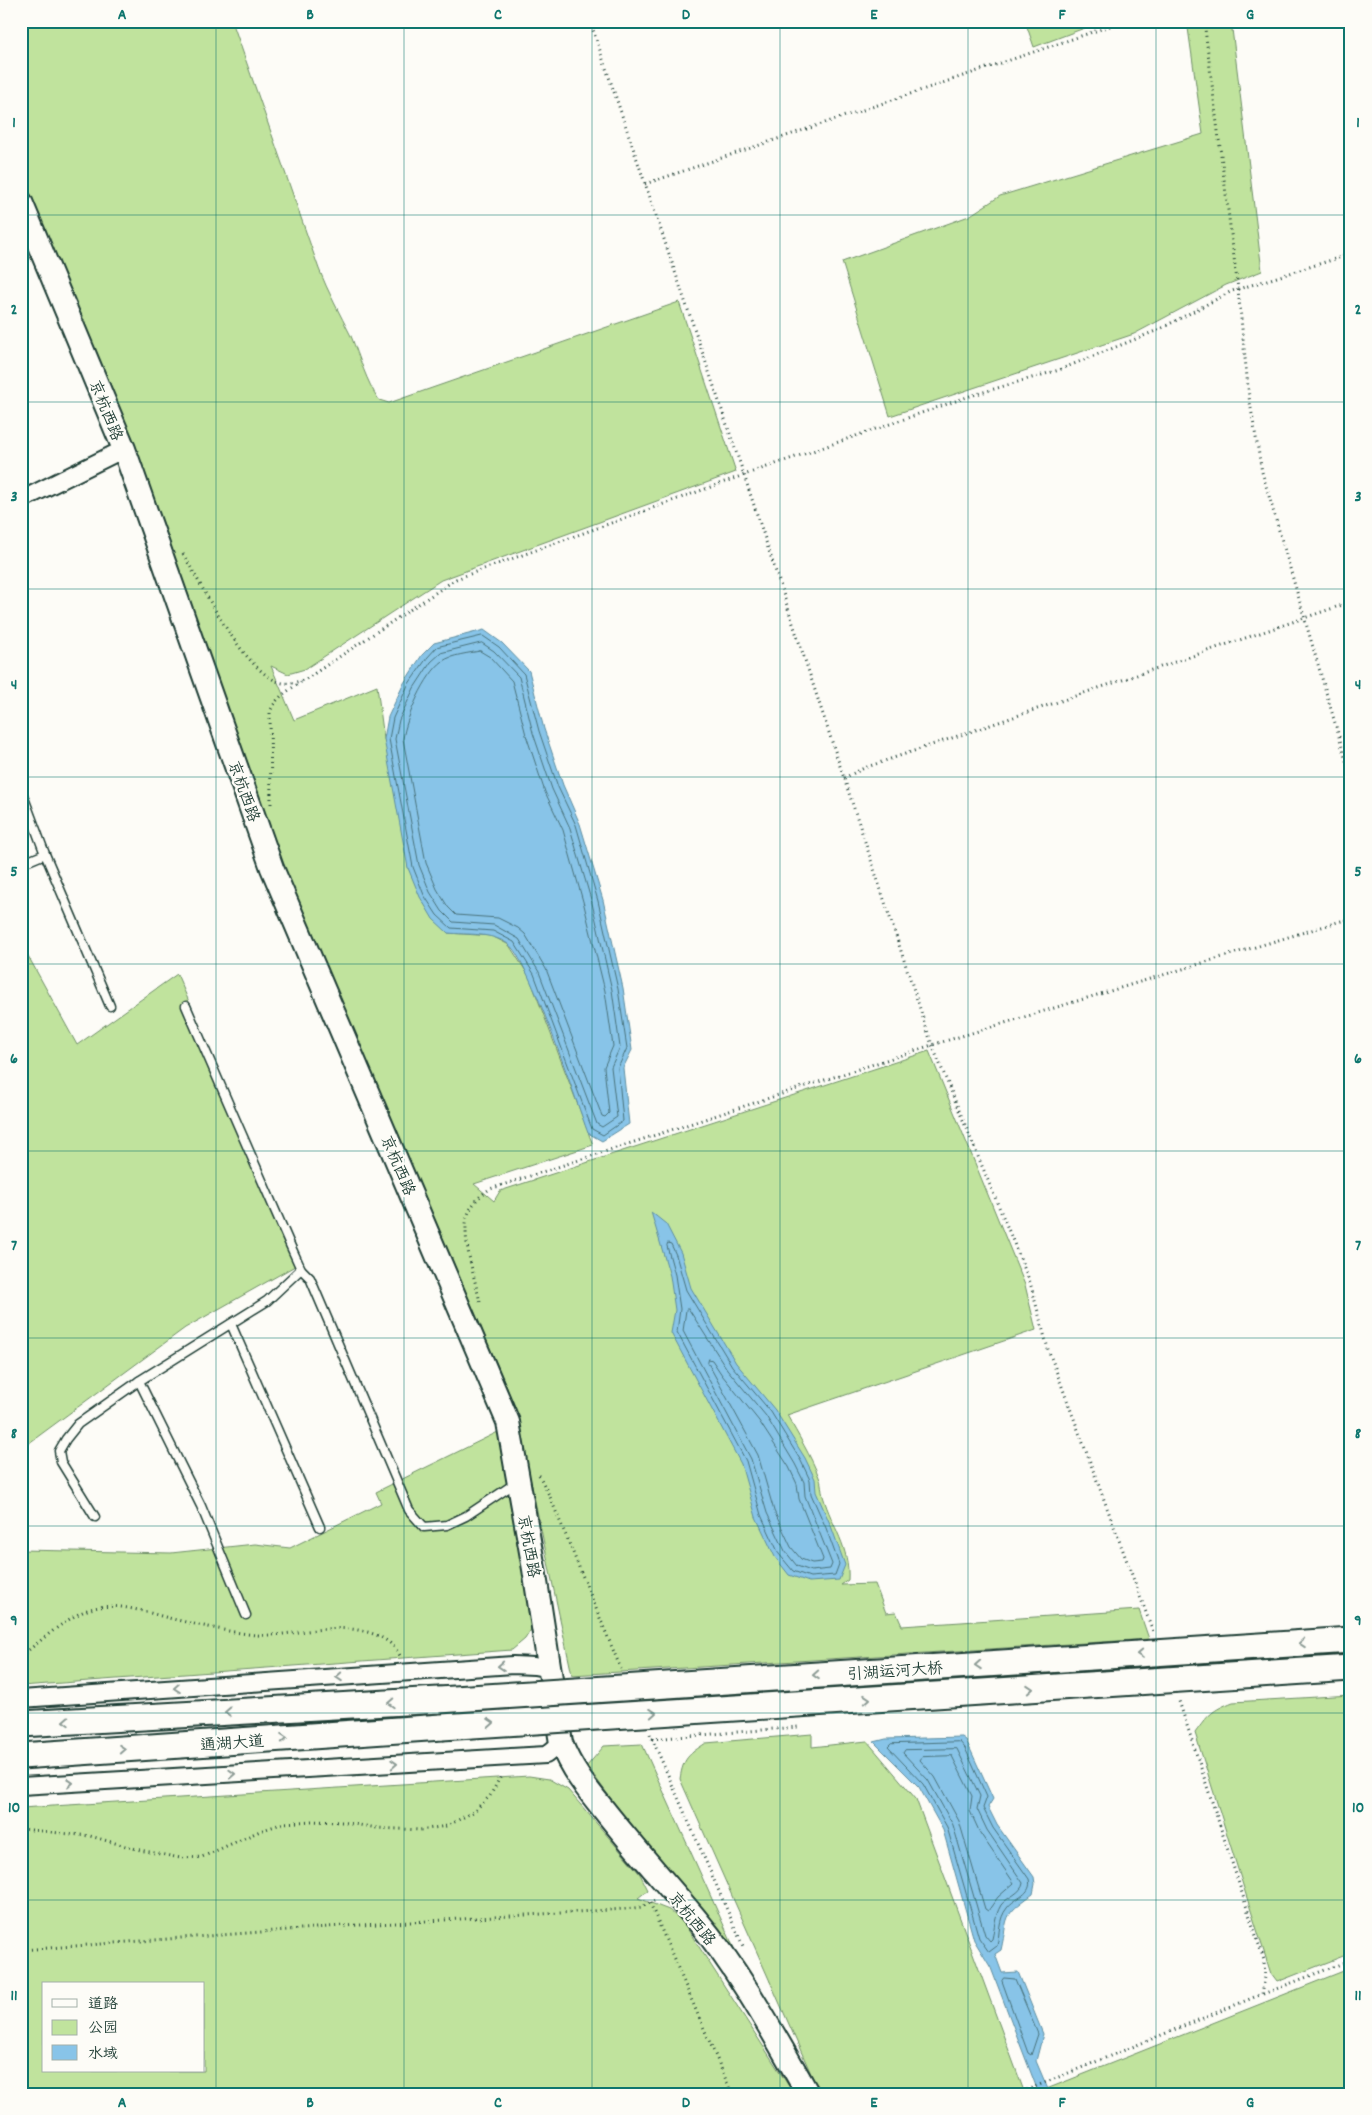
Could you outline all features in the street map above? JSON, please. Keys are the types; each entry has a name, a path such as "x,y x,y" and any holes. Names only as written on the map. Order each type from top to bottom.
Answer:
{"main road":[{"name":"京杭西路","path":"21,202 124,449 272,868 508,1422 528,1477 560,1743 566,1758 580,1779 643,1858 698,1922 728,1962 775,2036 808,2094"},
{"name":"引湖运河大桥","path":"439,1700 1351,1640"},
{"name":"引湖运河大桥","path":"442,1727 1351,1668"},
{"name":"通湖大道","path":"21,1724 439,1700"},
{"name":"通湖大道","path":"21,1756 442,1727"}],"street":[{"path":"21,500 124,449"},
{"path":"21,1699 513,1665 550,1669"},
{"path":"21,1786 546,1755 560,1743"}],"lane":[{"path":"21,790 45,854 110,1006"},
{"path":"21,864 45,854"},
{"path":"186,1006 301,1269 310,1278 409,1510 416,1521 424,1527 448,1525 466,1516 528,1477"},
{"path":"95,1517 61,1462 59,1451 78,1424 139,1381 267,1302 301,1269"},
{"path":"231,1324 320,1527"},
{"path":"139,1381 202,1506 246,1615"}],"path":[{"path":"590,21 744,475 932,1045 1030,1282 1048,1349 1155,1635"},
{"path":"645,184 1125,21"},
{"path":"1204,21 1238,288 1249,397 1262,472 1351,778"},
{"path":"271,810 270,712 274,703 280,696 456,579 970,396 1059,370 1158,330 1238,288 1351,254"},
{"path":"179,547 239,647 262,671 279,682 294,683 306,679"},
{"path":"844,778 874,764 1351,602"},
{"path":"480,1303 471,1266 465,1225 478,1196 509,1183 932,1045 1351,918"},
{"path":"528,1477 550,1497 621,1670"},
{"path":"21,1656 81,1613 105,1607 134,1609 212,1628 258,1635 317,1630 358,1630 390,1642 398,1650 404,1663"},
{"path":"1176,1691 1264,1960 1265,1977 1262,1994"},
{"path":"648,1730 744,1948"},
{"path":"21,1829 90,1836 140,1850 180,1858 202,1857 260,1831 284,1823 312,1821 342,1822 377,1828 420,1830 447,1826 473,1812 490,1796 503,1772"},
{"path":"21,1950 328,1927 625,1909 642,1907 672,1892"},
{"path":"650,1903 732,2094"},
{"path":"1017,2094 1262,1994 1351,1960"}],"green space":[{"path":"21,21 232,21 319,269 351,336 370,385 379,400 389,403 679,302 736,472 441,580 305,669 288,674 271,666 294,720 377,686 384,739 448,933 492,936 509,945 529,976 593,1145 474,1184 494,1201 500,1191 929,1051 1025,1285 1036,1330 787,1415 816,1469 820,1479 822,1494 843,1547 848,1568 848,1580 841,1585 875,1584 886,1613 896,1612 902,1626 1139,1610 1149,1639 572,1675 515,1407 285,869 56,261 21,180"},
{"path":"1025,21 1103,21 1034,47"},
{"path":"1187,21 1231,21 1262,271 1226,285 1134,334 890,416 842,262 969,216 1000,196 1203,134"},
{"path":"21,943 77,1045 177,974 302,1262 185,1328 21,1449"},
{"path":"502,1430 535,1623 525,1639 512,1650 21,1686 21,1550 171,1553 255,1544 290,1548 381,1503 376,1492"},
{"path":"1351,1695 1351,1953 1277,1982 1271,1974 1195,1733 1211,1714 1233,1702"},
{"path":"812,1734 812,1747 867,1741 916,1799 1025,2094 820,2094 680,1779 685,1761 695,1750 706,1743"},
{"path":"642,1744 742,1968 636,1833 587,1766 604,1746"},
{"path":"529,1776 549,1779 568,1790 640,1874 648,1890 638,1898 669,1910 683,1922 794,2094 21,2094 21,1808"},
{"path":"1351,1968 1351,2094 1034,2094"}],"water":[{"path":"484,630 502,643 529,671 544,729 563,785 580,824 603,900 623,988 632,1050 623,1068 629,1124 602,1141 588,1133 539,1002 517,955 508,944 501,940 479,935 448,933 433,919 420,897 408,868 384,739 388,717 404,683 422,655 434,643"},
{"path":"651,1212 666,1224 681,1253 691,1288 736,1363 775,1410 805,1458 815,1479 816,1492 845,1565 839,1580 809,1582 789,1575 775,1557 756,1517 741,1464 671,1333 675,1310 670,1276"},
{"path":"962,1737 966,1740 993,1799 988,1807 997,1825 1034,1877 1033,1894 1011,1913 1006,1923 1001,1950 995,1954 1002,1973 1018,1972 1043,2034 1036,2061 1050,2094 1039,2094 991,1968 974,1940 943,1830 919,1787 874,1742 886,1739"}]}
